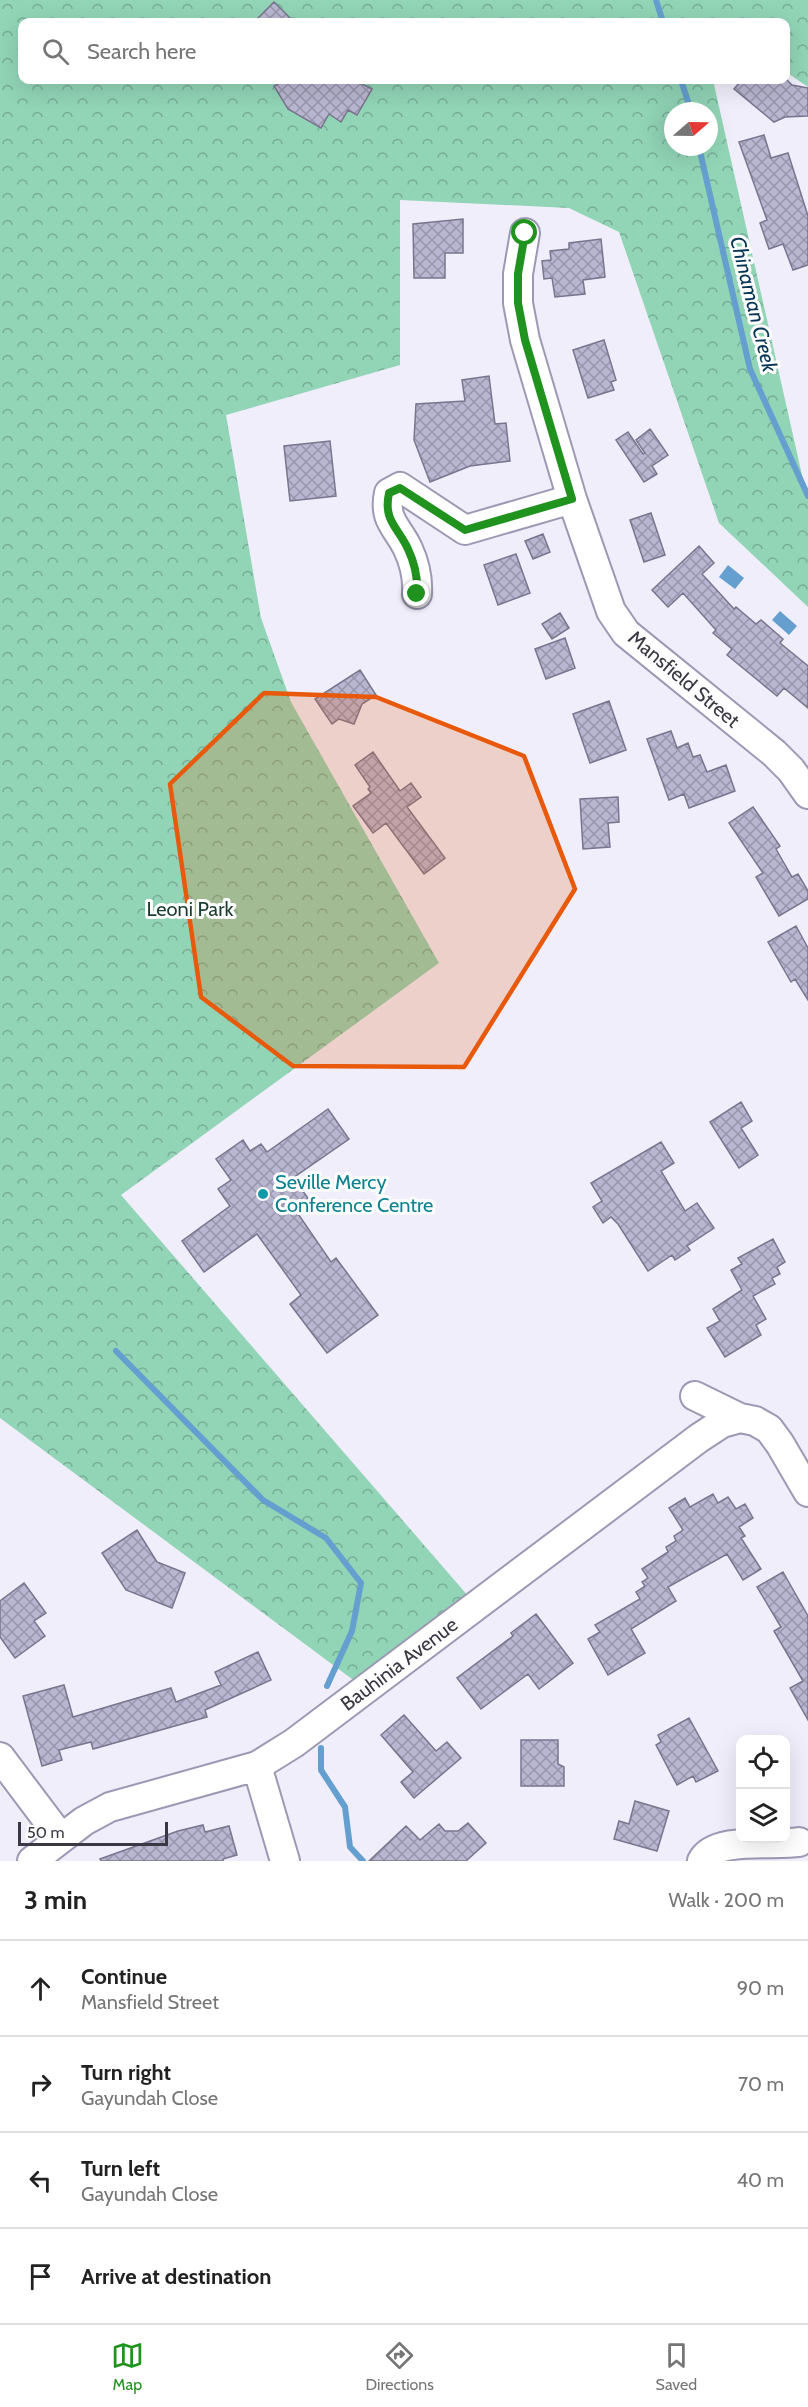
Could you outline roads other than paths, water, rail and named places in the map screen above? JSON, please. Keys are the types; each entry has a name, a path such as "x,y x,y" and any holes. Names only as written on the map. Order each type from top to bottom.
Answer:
{"street":[{"name":"Mansfield Street","path":"525,233 518,274 518,303 525,340 572,499 611,611 627,633 774,753 791,770 808,794"},
{"path":"417,594 418,577 408,547 392,526 387,504 389,493 400,488 465,530 572,499"},
{"path":"695,1396 740,1418 755,1421 769,1430 780,1444 808,1492"},
{"name":"Bauhinia Avenue","path":"32,1861 61,1838 110,1807 257,1766 294,1743 699,1438 722,1423 740,1418"},
{"path":"0,1757 61,1838"},
{"path":"257,1766 285,1861"},
{"path":"702,1861 712,1850 723,1845 779,1845 804,1839"},
{"path":"768,1861 804,1839"}],"water":[{"path":"728,565 744,578 735,589 719,577"},
{"path":"780,611 797,626 789,635 772,620"}],"waterway":[{"name":"Chinaman Creek","path":"656,0 662,18"},
{"name":"Chinaman Creek","path":"682,84 688,102"},
{"name":"Chinaman Creek","path":"701,156 750,369 808,496"},
{"path":"116,1351 263,1500 326,1538 361,1583 352,1631 327,1686"},
{"path":"321,1748 321,1770 345,1807 350,1847 363,1861"}],"place":[{"name":"Seville Mercy Conference Centre","path":"263,1194"}],"park label":[{"name":"Leoni Park","path":"190,909"}]}
